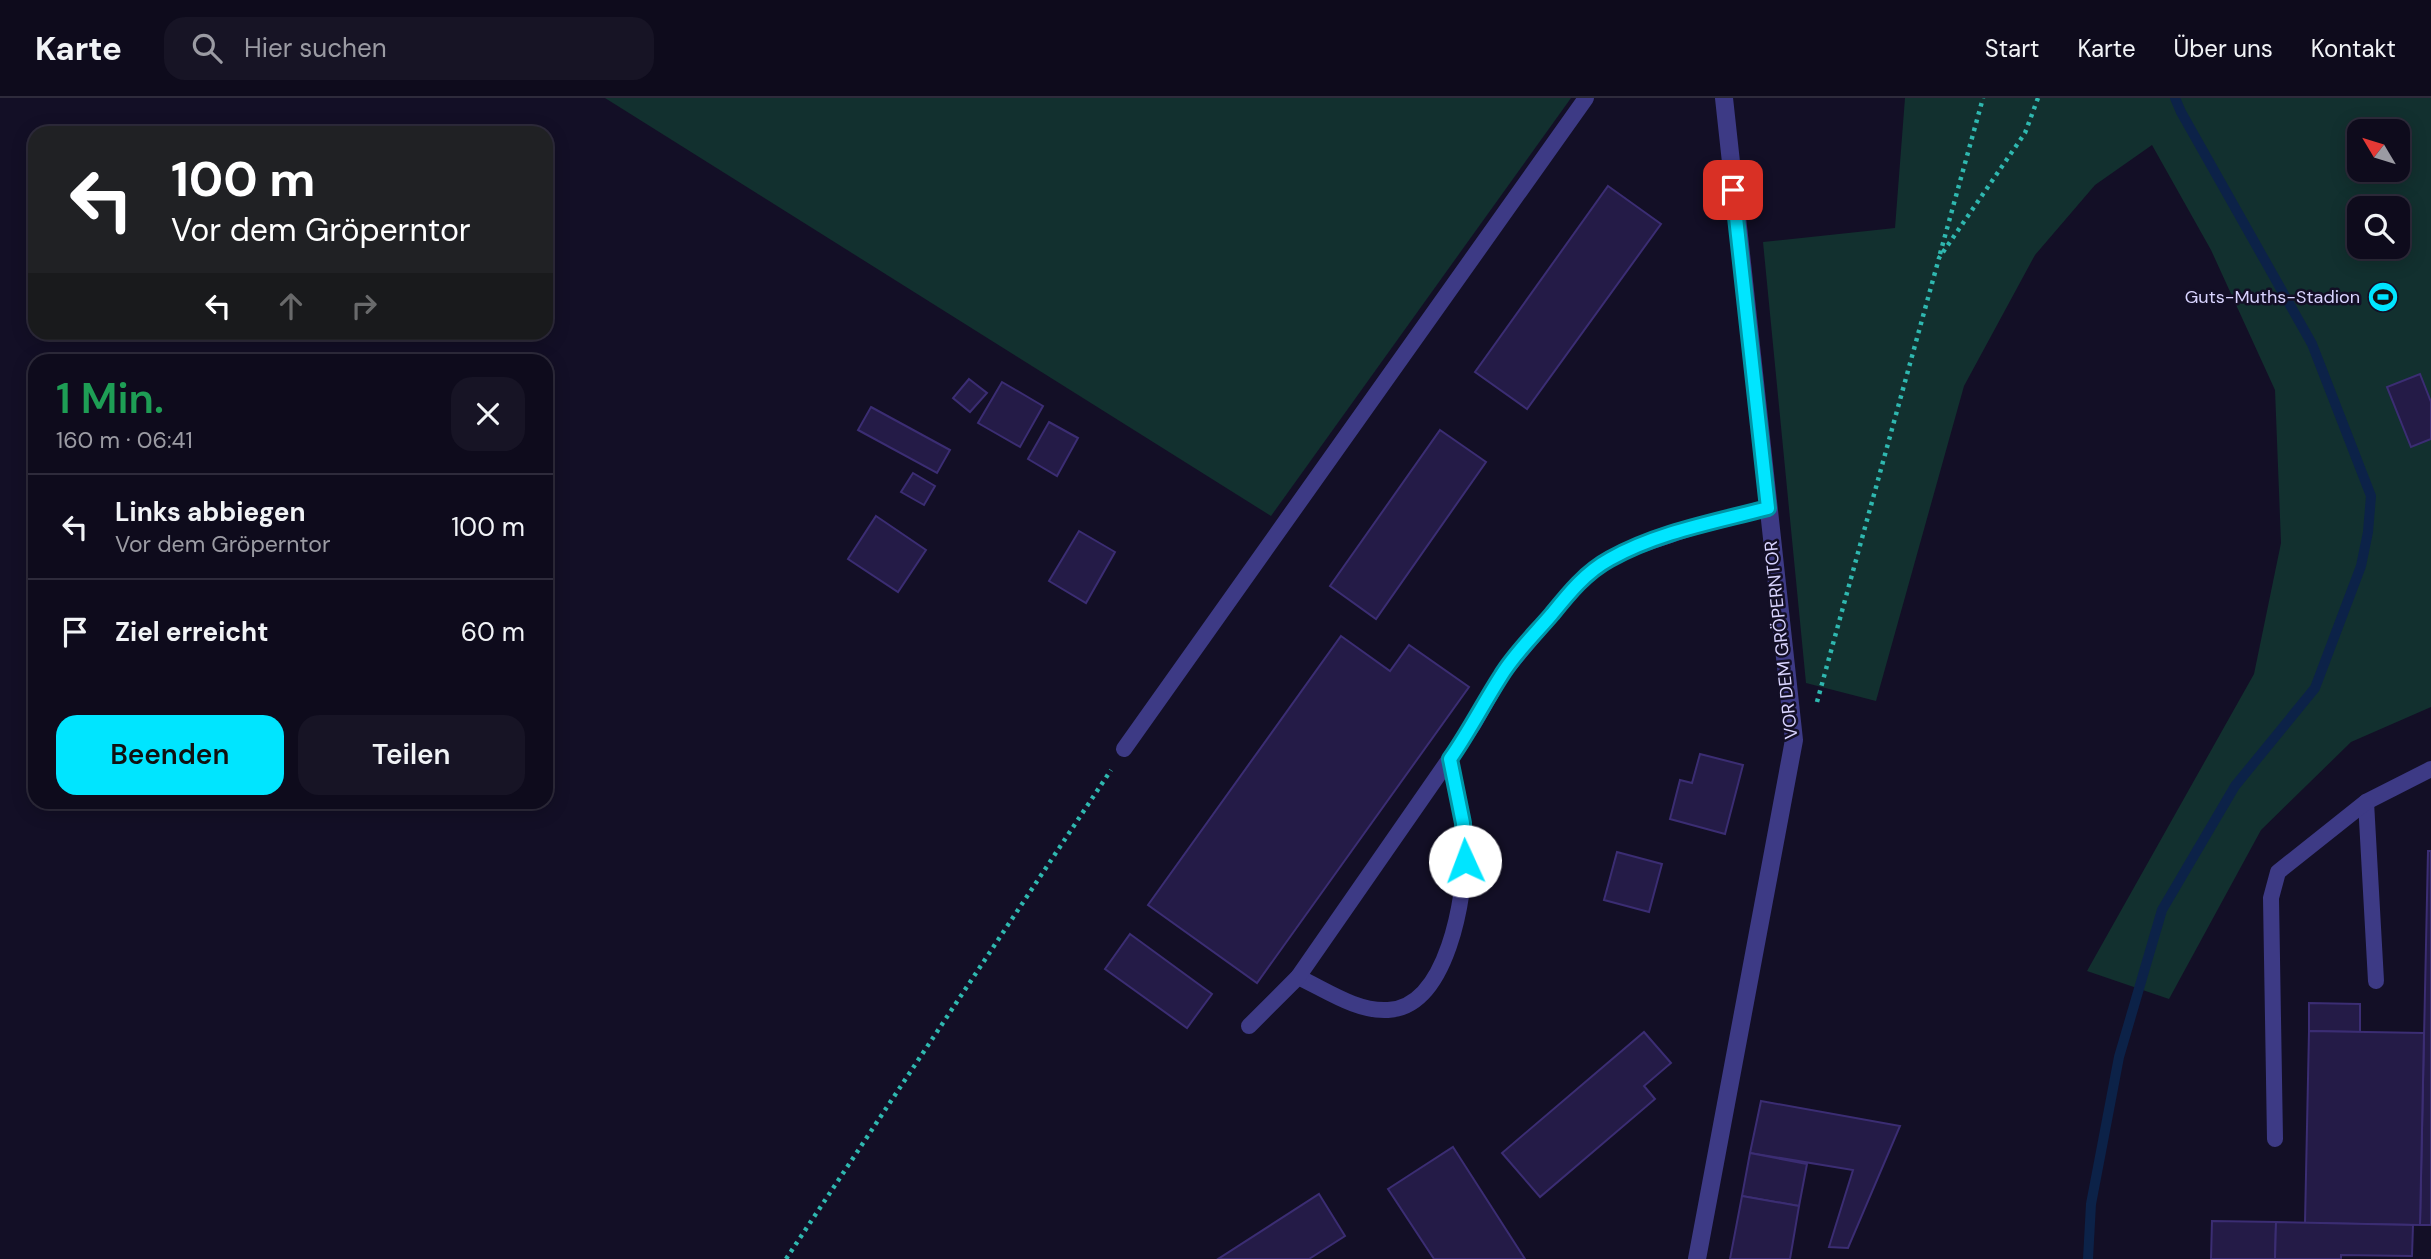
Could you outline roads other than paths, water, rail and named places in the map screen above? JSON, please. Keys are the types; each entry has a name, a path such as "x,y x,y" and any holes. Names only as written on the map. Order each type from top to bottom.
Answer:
{"street":[{"name":"VOR DEM GRÖPERNTOR","path":"1698,1259 1794,740 1724,98"}],"lane":[{"path":"1124,750 1586,98"},
{"path":"1250,1026 1298,977 1473,725 1502,674 1588,574 1608,560 1660,537 1768,508"},
{"path":"1298,977 1369,1010 1400,1009 1419,999 1429,987 1440,969 1450,942 1464,874 1463,823 1450,759"},
{"path":"2275,1139 2271,898 2278,872 2366,802 2431,769"},
{"path":"2366,802 2376,981"}],"waterway":[{"path":"2088,1259 2091,1204 2119,1057 2162,910 2235,786 2315,688 2361,566 2368,532 2371,496 2312,344 2175,98"}],"place":[{"name":"Guts-Muths-Stadion","path":"2383,297"}]}
